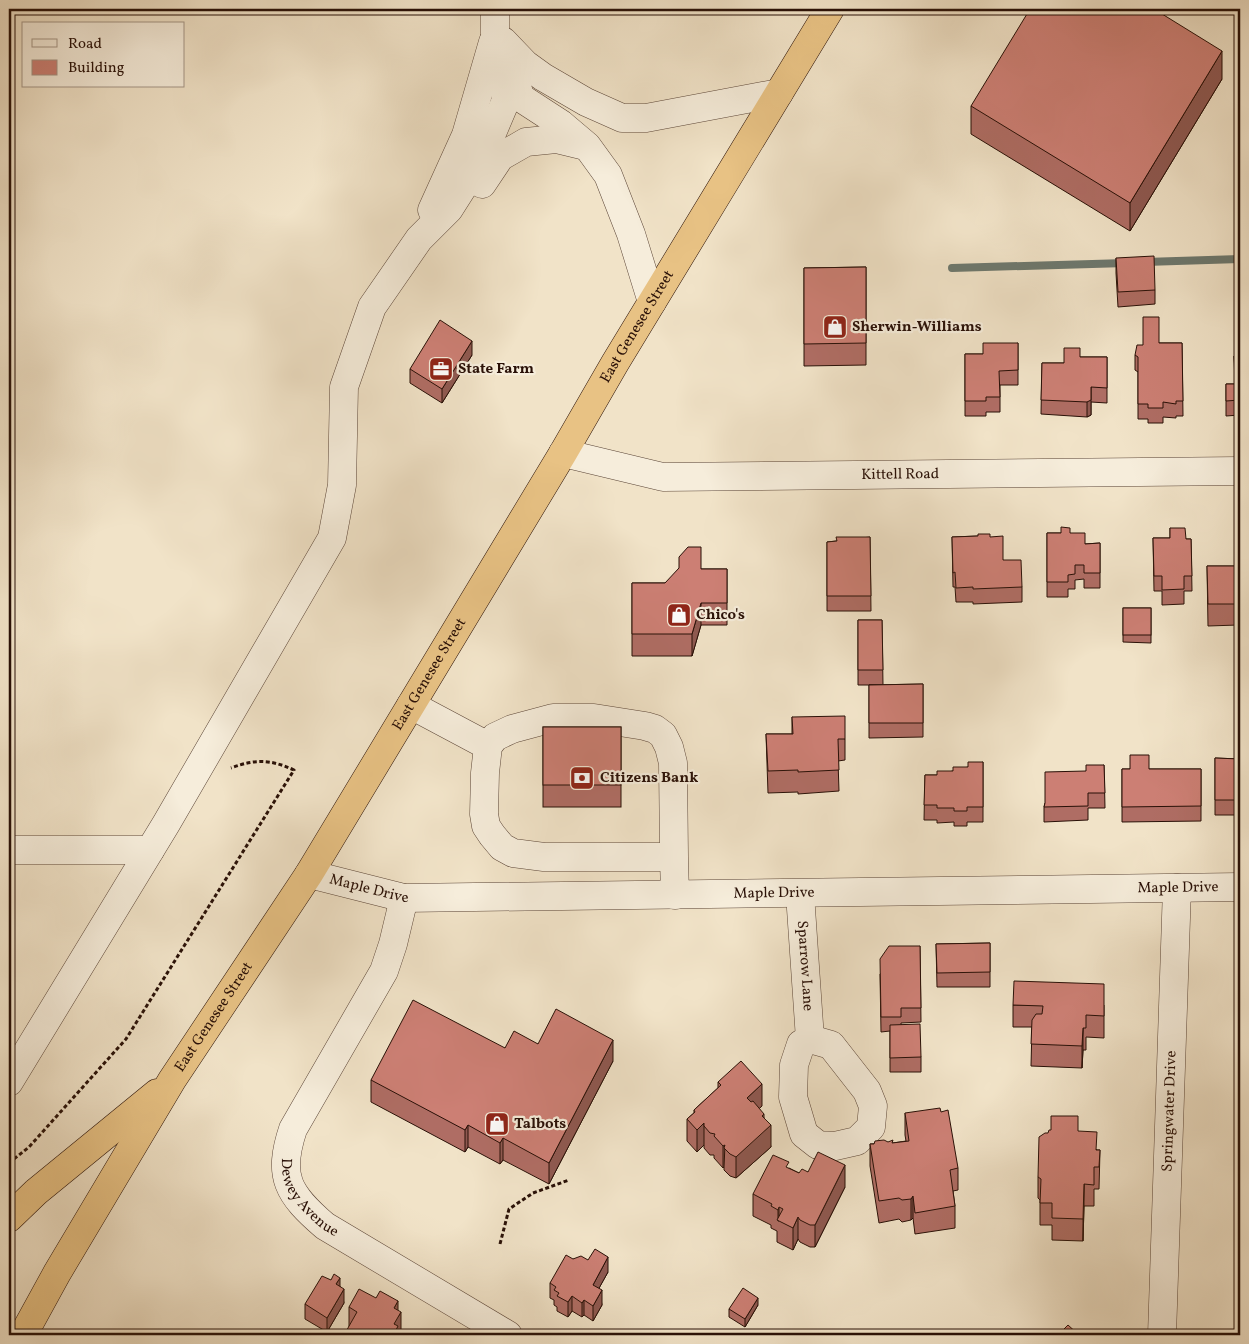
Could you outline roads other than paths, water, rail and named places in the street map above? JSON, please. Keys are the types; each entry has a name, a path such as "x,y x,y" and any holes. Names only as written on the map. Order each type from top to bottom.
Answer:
{"highway":[{"name":"East Genesee Street","path":"23,1335 57,1273 172,1080 309,874 830,9"},
{"path":"9,1218 36,1192 172,1080"}],"street":[{"path":"495,21 525,64 543,77 586,102 622,118 646,118 779,93"},
{"path":"495,21 521,98 561,124 587,146 608,175 631,234 652,302"},
{"path":"9,1082 150,850 332,538 342,485 344,387 372,307 419,239 449,209 482,157 506,100 495,21"},
{"path":"419,239 447,232 500,157 526,142 556,139 587,146"},
{"name":"Kittell Road","path":"563,454 663,476 1240,471"},
{"path":"411,705 488,746"},
{"path":"674,857 544,857 513,853 502,847 486,826 484,814 488,746 495,737 512,729 553,718 594,718 656,729 663,735 669,746 672,763 675,895"},
{"path":"9,850 150,850"},
{"name":"Maple Drive","path":"309,874 404,898 1240,887"},
{"name":"Springwater Drive","path":"1162,1335 1177,888"},
{"name":"Sparrow Lane","path":"800,894 810,1039"},
{"name":"Dewey Avenue","path":"404,898 393,944 384,971 293,1129 286,1149 286,1175 292,1191 302,1207 325,1226 508,1335"}],"waterway":[{"path":"1145,262 1240,259"},
{"path":"952,268 1126,263"}],"place":[{"name":"Sherwin-Williams","path":"835,327"},
{"name":"State Farm","path":"441,369"},
{"name":"Chico's","path":"679,615"},
{"name":"Citizens Bank","path":"582,778"},
{"name":"Talbots","path":"497,1124"}]}
